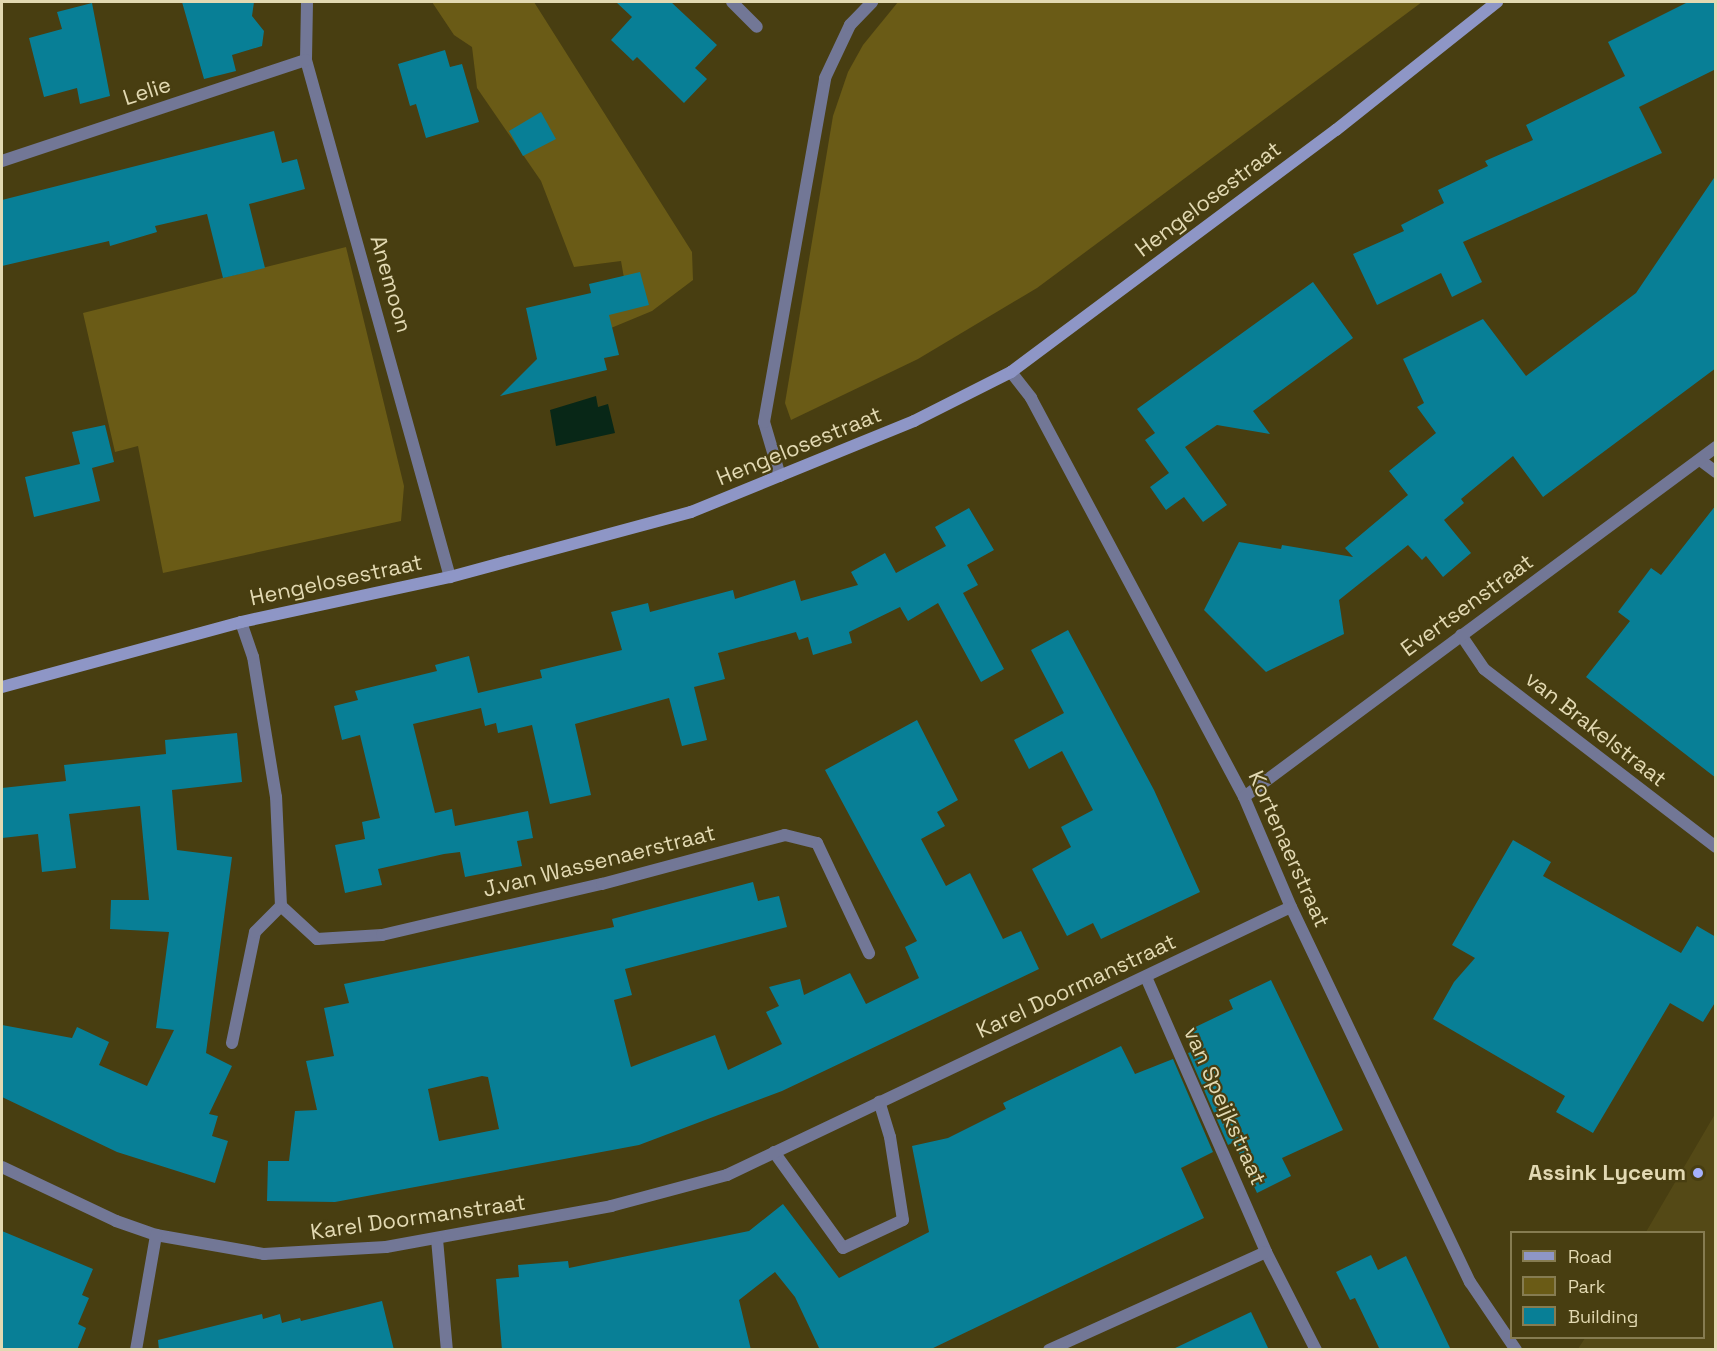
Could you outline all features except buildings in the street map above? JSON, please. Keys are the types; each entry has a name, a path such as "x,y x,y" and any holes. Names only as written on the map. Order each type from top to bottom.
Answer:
{"main road":[{"name":"Hengelosestraat","path":"2,687 241,622 450,577 691,512 914,421 1011,372 1336,130 1497,2"}],"street":[{"name":"Anemoon","path":"307,2 306,60 450,577"},
{"path":"732,2 757,27"},
{"path":"780,476 764,422 825,78 850,25 872,2"},
{"name":"Lelie","path":"2,161 306,60"},
{"name":"Kortenaerstraat","path":"1011,372 1031,398 1244,797 1291,907 1470,1282 1516,1350"},
{"name":"Evertsenstraat","path":"1244,797 1716,447"},
{"path":"1700,460 1716,472"},
{"path":"232,1043 255,932 281,906 276,798 253,657 241,622"},
{"name":"van Brakelstraat","path":"1461,635 1484,669 1716,847"},
{"name":"J.van Wassenaerstraat","path":"281,906 317,939 382,935 602,884 785,835 817,843 870,953"},
{"name":"Karel Doormanstraat","path":"2,1167 116,1221 156,1235 228,1250 305,1255 437,1239 680,1191 774,1152 1291,907"},
{"name":"van Speijkstraat","path":"1146,977 1266,1252 1316,1350"},
{"path":"774,1152 843,1248 903,1220 890,1137 879,1102"},
{"path":"136,1350 156,1235"},
{"path":"437,1239 447,1350"},
{"path":"1049,1350 1266,1252"}],"shaded area":[{"path":"596,396 598,407 608,404 615,433 556,446 550,410"},
{"name":"Assink Lyceum","path":"1715,1114 1715,1349 1578,1349 1584,1339 1705,1339 1705,1231 1647,1231"}],"green space":[{"path":"432,2 534,2 692,252 693,280 652,311 611,328 602,300 627,295 621,261 574,267 541,181 477,88 472,47 454,35"},
{"path":"898,2 1422,2 1037,288 918,359 791,420 785,403 833,116 848,72 863,45"},
{"path":"346,247 404,486 401,521 163,573 138,446 115,452 83,313"}],"place":[{"name":"Assink Lyceum","path":"1698,1173"}]}
